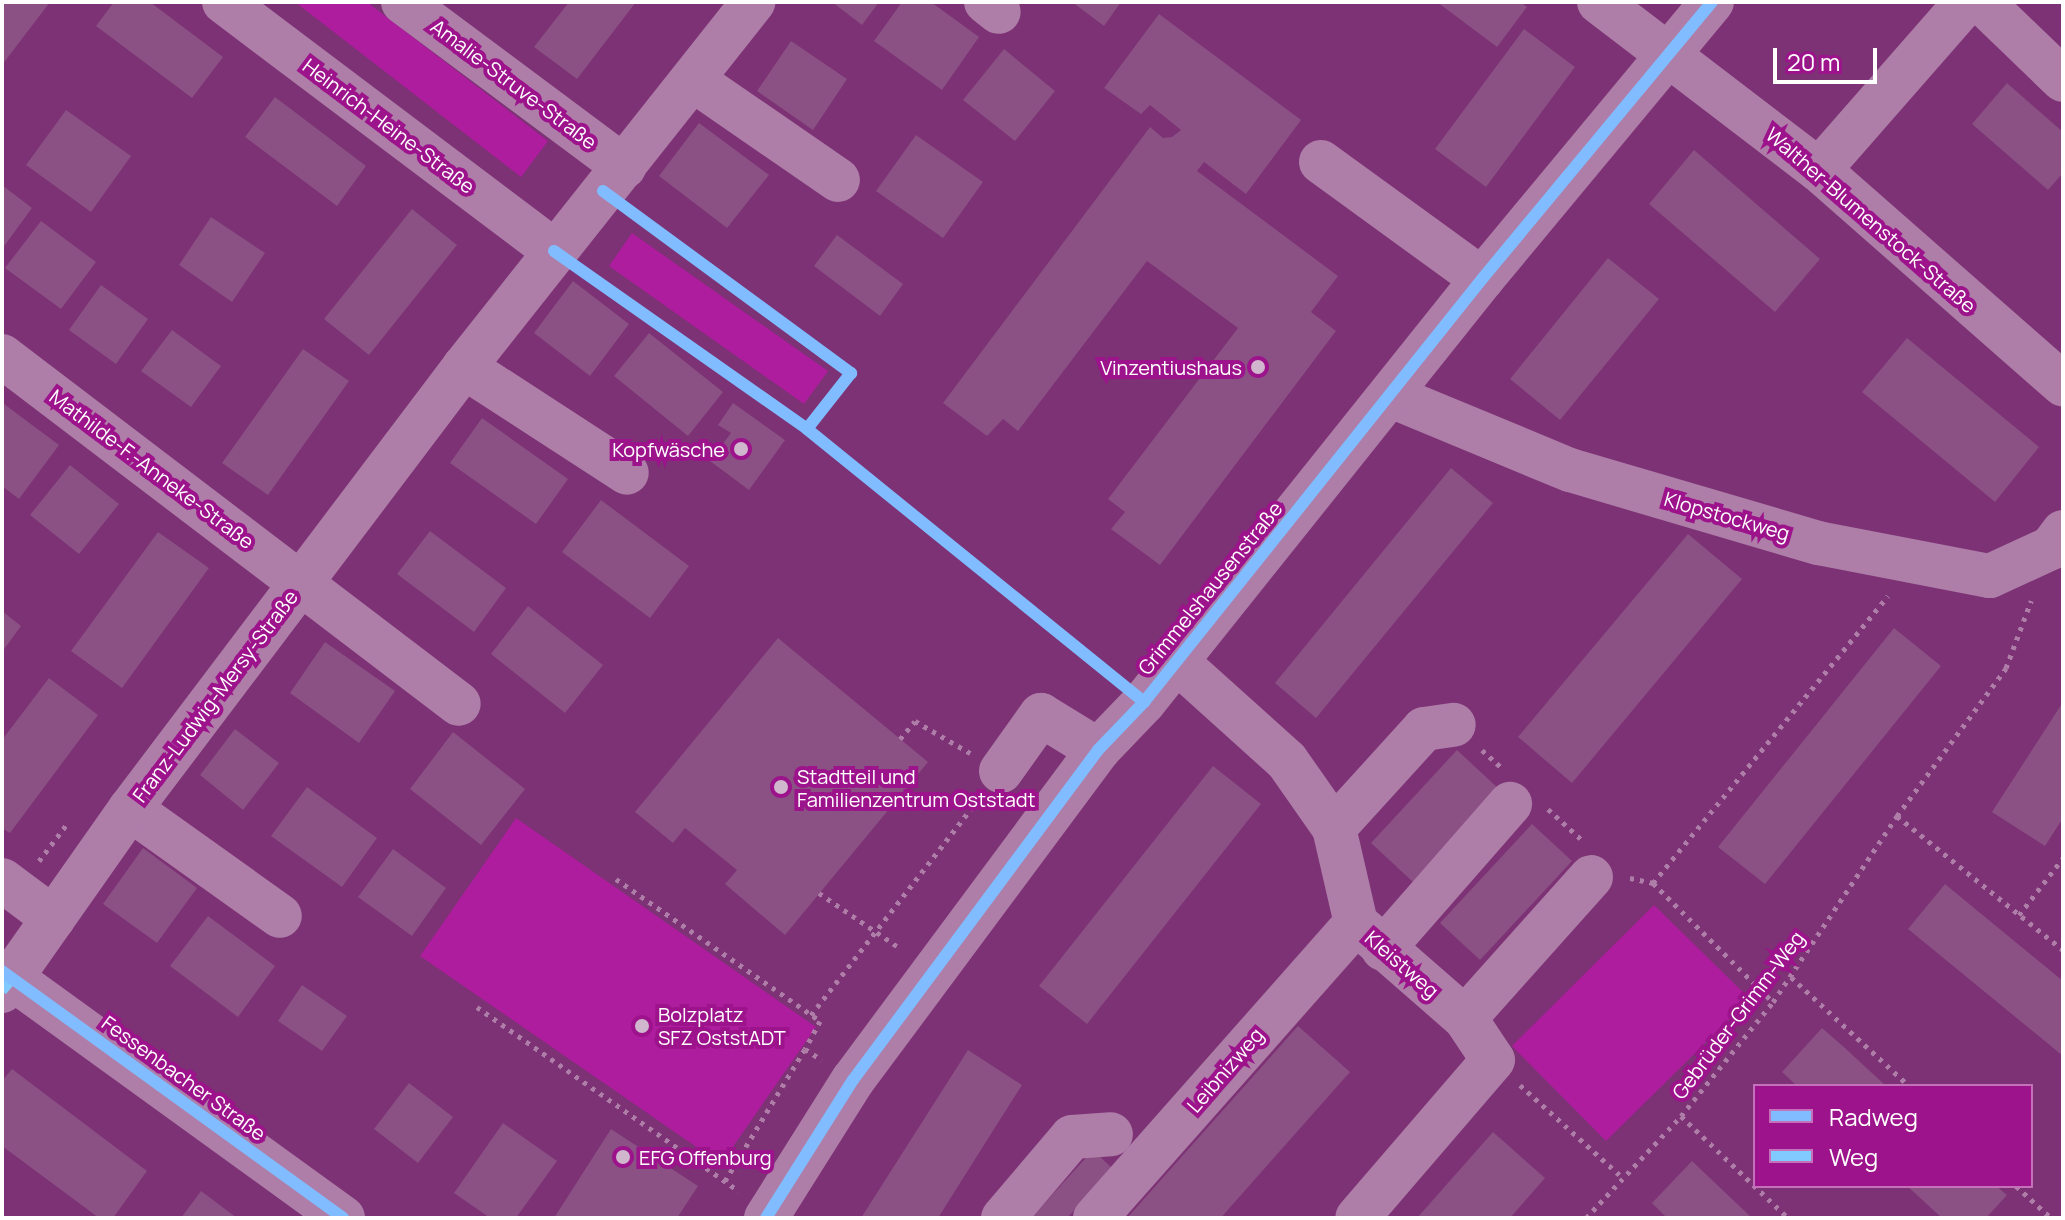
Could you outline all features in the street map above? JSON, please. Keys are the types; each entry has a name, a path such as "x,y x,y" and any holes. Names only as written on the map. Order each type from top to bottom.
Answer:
{"street":[{"name":"Heinrich-Heine-Straße","path":"224,2 554,251"},
{"name":"Amalie-Struve-Straße","path":"403,2 624,167"},
{"name":"Franz-Ludwig-Mersy-Straße","path":"5,980 130,809 464,367 753,2"},
{"name":"Walther-Blumenstock-Straße","path":"1599,2 1819,170 2063,384"},
{"name":"Grimmelshausenstraße","path":"768,1215 853,1080 1098,750 1144,702 1482,279 1712,2"},
{"path":"1819,170 1966,2"},
{"path":"1982,2 2063,80"},
{"path":"693,80 838,180"},
{"path":"1321,162 1482,279"},
{"name":"Mathilde-F.-Anneke-Straße","path":"2,356 301,583"},
{"path":"464,367 627,473"},
{"name":"Klopstockweg","path":"1391,396 1570,470 1818,543 1990,576 2057,540"},
{"name":"Franz-Ludwig-Mersy-Straße","path":"301,583 459,704"},
{"name":"Kleistweg","path":"1176,661 1287,761 1334,828 1370,936 1465,1018 1493,1060"},
{"path":"1001,771 1041,715 1098,750"},
{"path":"1334,828 1424,729 1454,725"},
{"name":"Leibnizweg","path":"1095,1218 1370,936 1510,804"},
{"name":"Franz-Ludwig-Mersy-Straße","path":"130,809 280,916"},
{"path":"1465,1018 1591,877"},
{"path":"2,880 53,918"},
{"name":"Fessenbacher Straße","path":"5,980 333,1215"},
{"path":"1357,1218 1493,1060"},
{"path":"1003,1218 1072,1137 1111,1134"}],"path":[{"path":"1773,1002 1653,883 1916,562"},
{"path":"811,1015 1001,771 915,721 900,739"},
{"path":"1897,816 2063,950"},
{"path":"2019,915 2063,858"},
{"path":"616,879 820,1021 725,1181"},
{"path":"819,893 934,972"},
{"path":"1791,977 1907,1084"},
{"path":"477,1007 725,1181 768,1215"},
{"path":"805,1049 853,1080"},
{"path":"1493,1060 1623,1178"},
{"path":"1681,1116 1753,1185"},
{"path":"1757,1188 1788,1218"},
{"path":"2018,1188 2051,1218"}],"shaded area":[{"path":"295,2 367,2 548,141 521,177"},
{"path":"632,233 828,371 804,404 609,266"},
{"path":"516,818 816,1027 721,1164 420,956"},
{"path":"1654,905 1750,999 1606,1141 1512,1046"}],"building":[{"path":"2,2 50,2 2,65"},
{"path":"114,2 150,2 223,57 192,98 96,26"},
{"path":"569,2 636,2 577,79 534,47"},
{"path":"832,2 879,2 862,25"},
{"path":"902,2 931,2 979,37 942,90 874,41"},
{"path":"1072,2 1121,2 1104,26"},
{"path":"1437,2 1521,2 1527,7 1497,47"},
{"name":"Vinzentiushaus","path":"1159,14 1301,120 1246,194 1204,162 1197,171 1338,276 1311,312 1336,331 1160,565 1111,529 1125,512 1108,499 1238,328 1147,261 1018,431 1003,419 987,436 943,403 1150,127 1163,138 1172,137 1181,130 1150,105 1141,114 1104,88"},
{"path":"1524,29 1575,67 1486,187 1435,149"},
{"path":"791,41 847,79 813,130 757,91"},
{"path":"1004,49 1055,91 1015,141 963,100"},
{"path":"2007,83 2063,132 2063,173 2048,190 1972,124"},
{"path":"275,97 366,166 337,206 245,137"},
{"path":"66,110 131,156 91,212 26,165"},
{"path":"699,123 769,175 727,228 659,176"},
{"path":"916,135 983,182 943,238 876,191"},
{"path":"1694,150 1820,259 1775,312 1649,204"},
{"path":"2,185 32,208 2,249"},
{"path":"412,209 457,245 369,355 324,319"},
{"path":"211,217 265,253 232,302 179,265"},
{"path":"41,221 96,262 61,309 5,268"},
{"path":"837,235 903,284 880,316 814,266"},
{"path":"1608,258 1659,299 1560,420 1510,379"},
{"path":"573,281 629,324 590,376 534,333"},
{"path":"101,285 148,319 116,364 69,330"},
{"path":"172,330 221,366 191,407 141,371"},
{"path":"649,333 723,392 688,436 614,376"},
{"path":"1907,338 2039,447 1995,502 1862,392"},
{"path":"303,349 349,381 268,495 222,463"},
{"path":"733,403 785,440 749,490 710,461 731,433 718,425"},
{"path":"4,404 59,445 19,499 2,486"},
{"path":"482,418 568,479 536,524 450,463"},
{"path":"70,465 119,504 79,554 30,515"},
{"path":"1451,468 1493,503 1316,718 1275,683"},
{"path":"601,500 689,566 650,618 562,552"},
{"path":"430,531 506,588 474,632 397,574"},
{"path":"158,532 209,568 122,688 71,651"},
{"path":"1688,534 1742,579 1572,783 1518,737"},
{"path":"528,606 603,665 565,713 491,654"},
{"path":"2,611 21,626 2,652"},
{"path":"1894,628 1941,666 1765,884 1718,847"},
{"name":"Stadtteil und Familienzentrum Oststadt","path":"778,638 928,762 785,935 725,884 737,870 685,828 673,843 635,812"},
{"path":"325,642 395,691 359,743 290,693"},
{"path":"49,678 98,715 10,833 2,828 2,740"},
{"path":"2063,702 2063,818 2045,846 1992,812"},
{"path":"235,729 279,763 243,810 200,775"},
{"path":"453,732 525,789 481,845 410,789"},
{"path":"1457,750 1500,790 1414,883 1371,843"},
{"path":"1213,766 1261,804 1087,1024 1039,986"},
{"path":"307,787 377,838 342,887 271,836"},
{"path":"1532,824 1572,861 1480,960 1440,923"},
{"path":"143,848 197,888 157,943 103,904"},
{"path":"393,849 446,888 412,936 358,897"},
{"path":"1945,884 2063,981 2063,1056 1908,929"},
{"path":"208,916 275,966 238,1017 170,966"},
{"path":"302,985 347,1016 322,1051 278,1021"},
{"path":"1298,1026 1350,1072 1221,1218 1127,1218"},
{"path":"1822,1028 1884,1084 1795,1084 1782,1072"},
{"path":"968,1050 1022,1085 938,1218 861,1218"},
{"path":"12,1069 147,1171 113,1218 99,1218 2,1146 2,1081"},
{"path":"409,1083 453,1117 418,1163 374,1129"},
{"path":"503,1123 557,1161 516,1218 490,1218 454,1193"},
{"name":"EFG Offenburg","path":"611,1129 698,1186 677,1218 554,1218"},
{"path":"1493,1132 1545,1178 1510,1218 1417,1218"},
{"path":"1093,1150 1113,1169 1067,1218 1031,1218"},
{"path":"1692,1161 1752,1218 1667,1218 1652,1203"},
{"path":"1909,1188 1998,1188 2007,1195 1986,1218 1942,1218"},
{"path":"201,1191 237,1218 181,1218"}],"marked path":[{"path":"2,991 12,979"}],"cycle path":[{"path":"766,1218 853,1080 1098,750 1144,702 1482,279 1712,2"},
{"path":"603,191 851,373 807,429 1144,702"},
{"path":"554,251 807,429"},
{"path":"2,971 343,1218"}],"place":[{"name":"Vinzentiushaus","path":"1258,367"},
{"name":"Kopfwäsche","path":"741,449"},
{"name":"Stadtteil und Familienzentrum Oststadt","path":"781,787"},
{"name":"Bolzplatz SFZ OststADT","path":"642,1026"},
{"name":"EFG Offenburg","path":"623,1157"}]}
